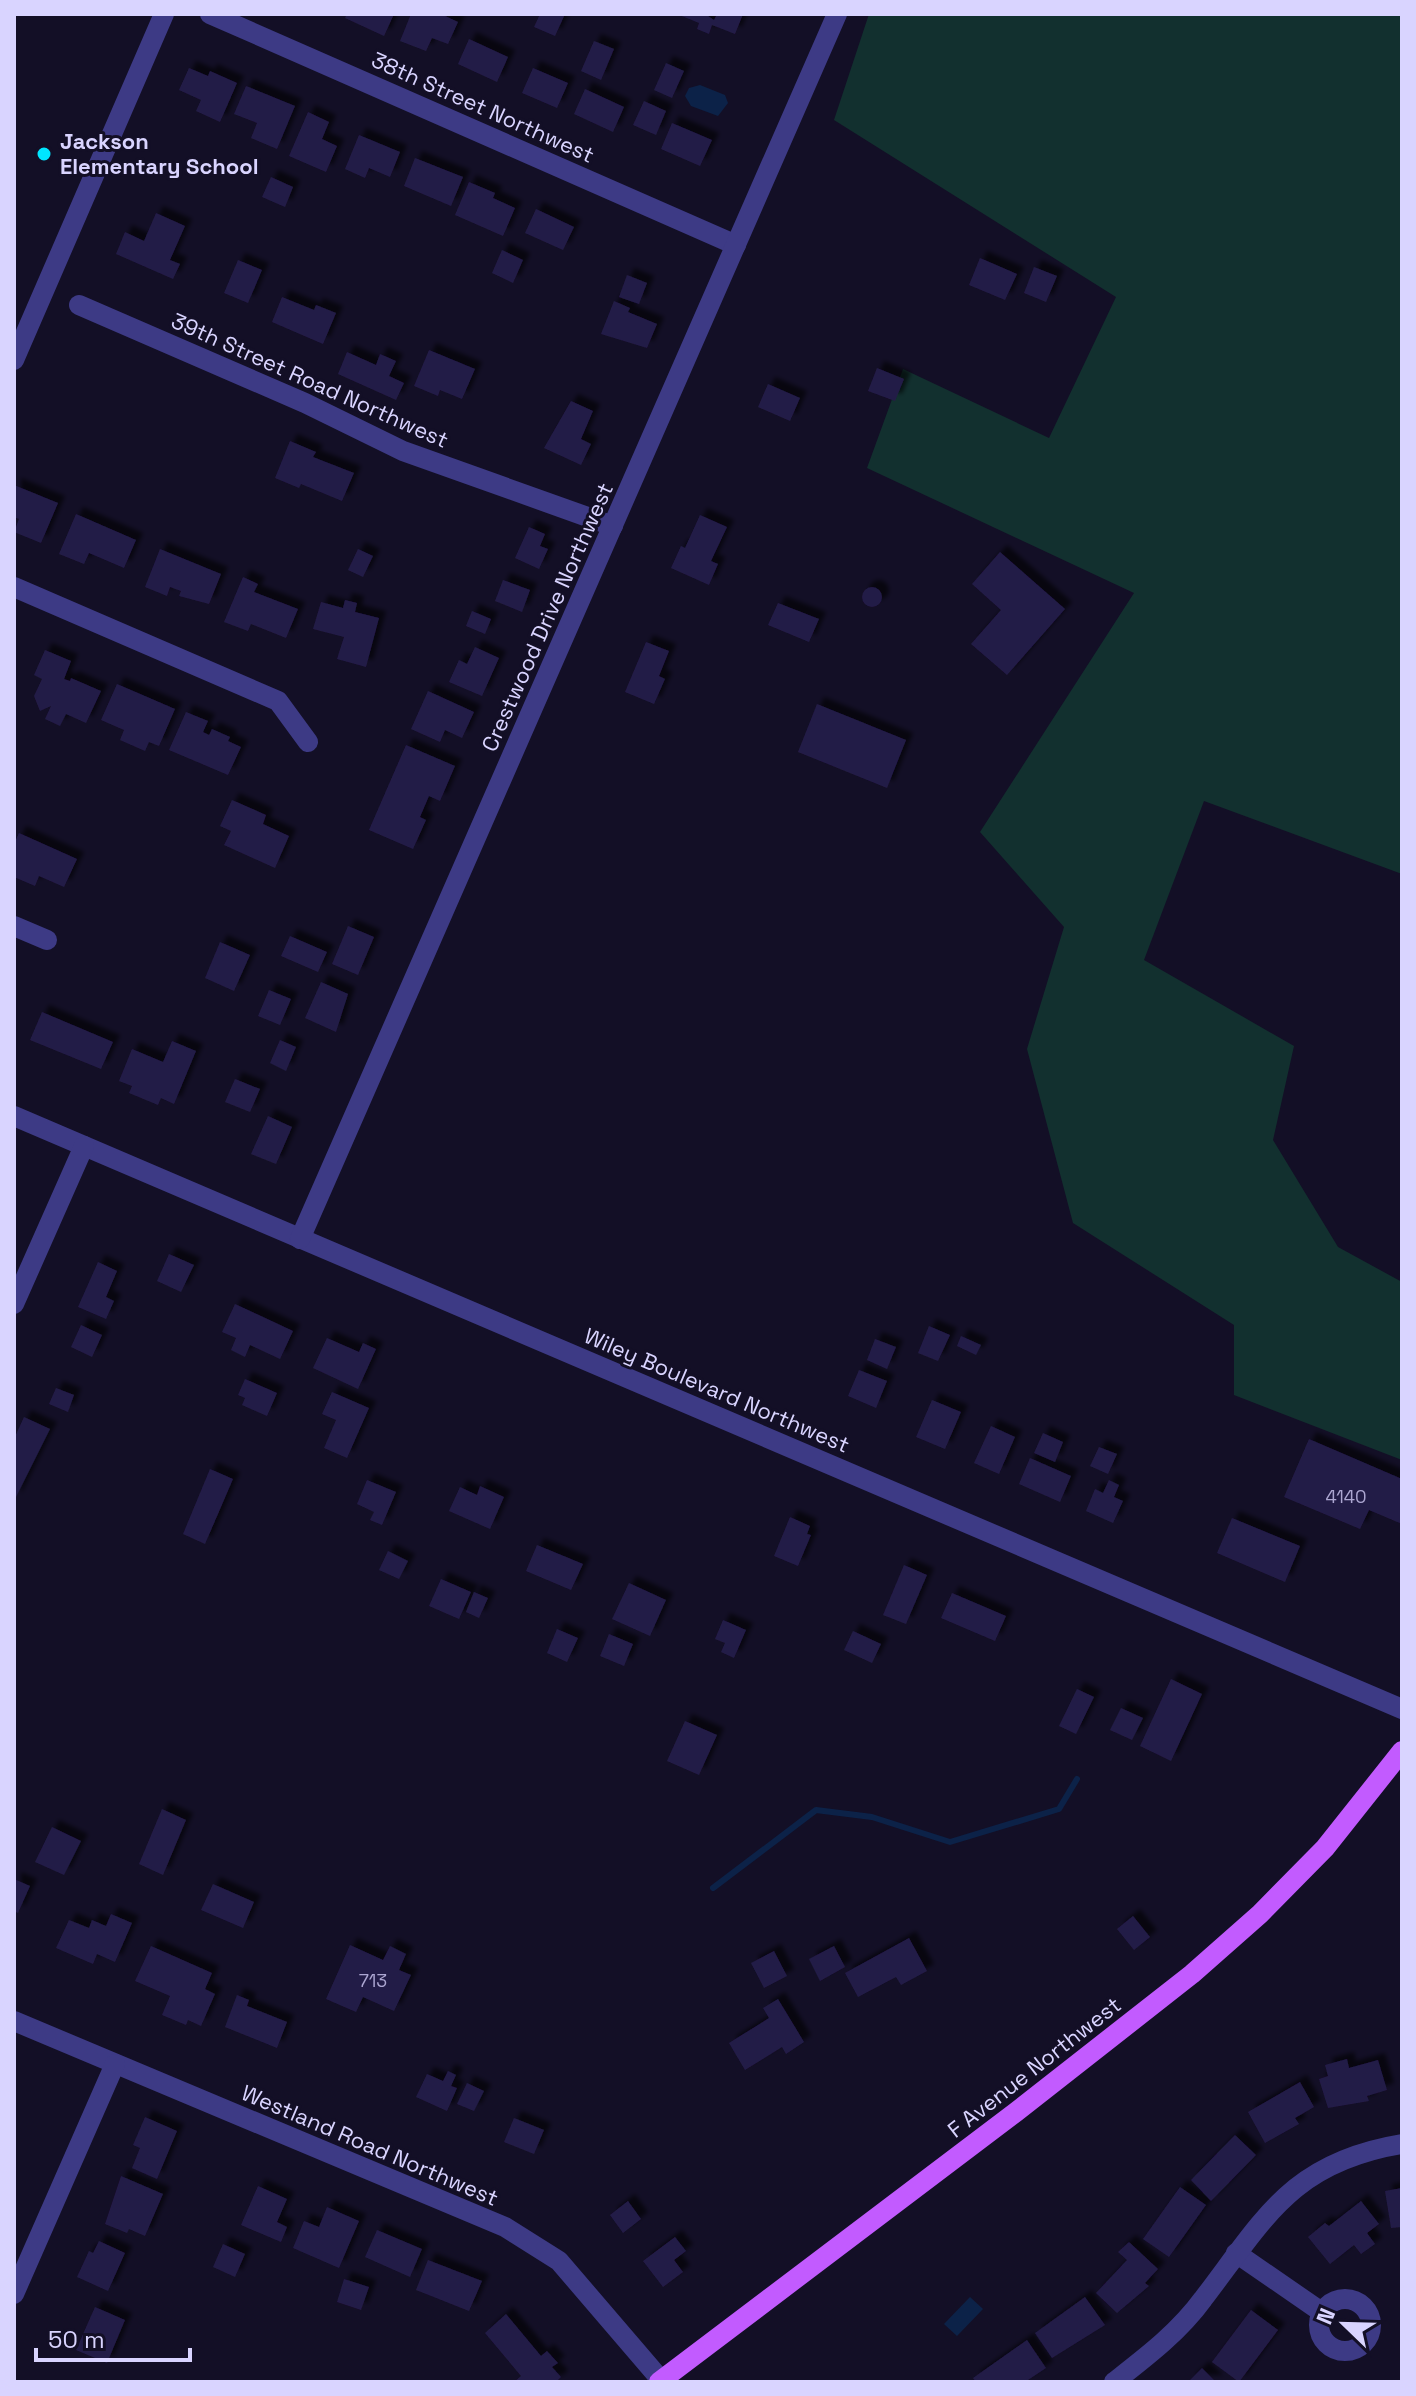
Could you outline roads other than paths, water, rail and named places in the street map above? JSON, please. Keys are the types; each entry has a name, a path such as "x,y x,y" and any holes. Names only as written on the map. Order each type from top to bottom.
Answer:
{"main road":[{"name":"F Avenue Northwest","path":"660,2381 1016,2112 1192,1974 1260,1914 1325,1848 1402,1751"}],"street":[{"path":"14,360 164,14"},
{"name":"38th Street Northwest","path":"210,14 736,245"},
{"name":"Crestwood Drive Northwest","path":"300,1239 837,14"},
{"name":"39th Street Road Northwest","path":"79,305 305,403 403,451 613,526"},
{"path":"14,587 278,701 308,742"},
{"path":"14,926 47,940"},
{"name":"Wiley Boulevard Northwest","path":"14,1116 1402,1709"},
{"path":"14,1304 84,1146"},
{"name":"Westland Road Northwest","path":"14,2021 505,2227 559,2261 660,2381"},
{"path":"14,2294 115,2064"},
{"path":"1114,2382 1155,2350 1202,2301 1279,2199 1328,2165 1376,2148 1402,2144"},
{"path":"1236,2253 1323,2313"}],"water":[{"path":"700,85 725,95 728,103 718,116 691,106 685,96 689,88"},
{"path":"970,2297 983,2309 957,2336 944,2324"}],"waterway":[{"path":"713,1888 816,1810 872,1817 950,1842 1059,1809 1077,1779"}],"place":[{"name":"Jackson Elementary School","path":"44,154"}]}
